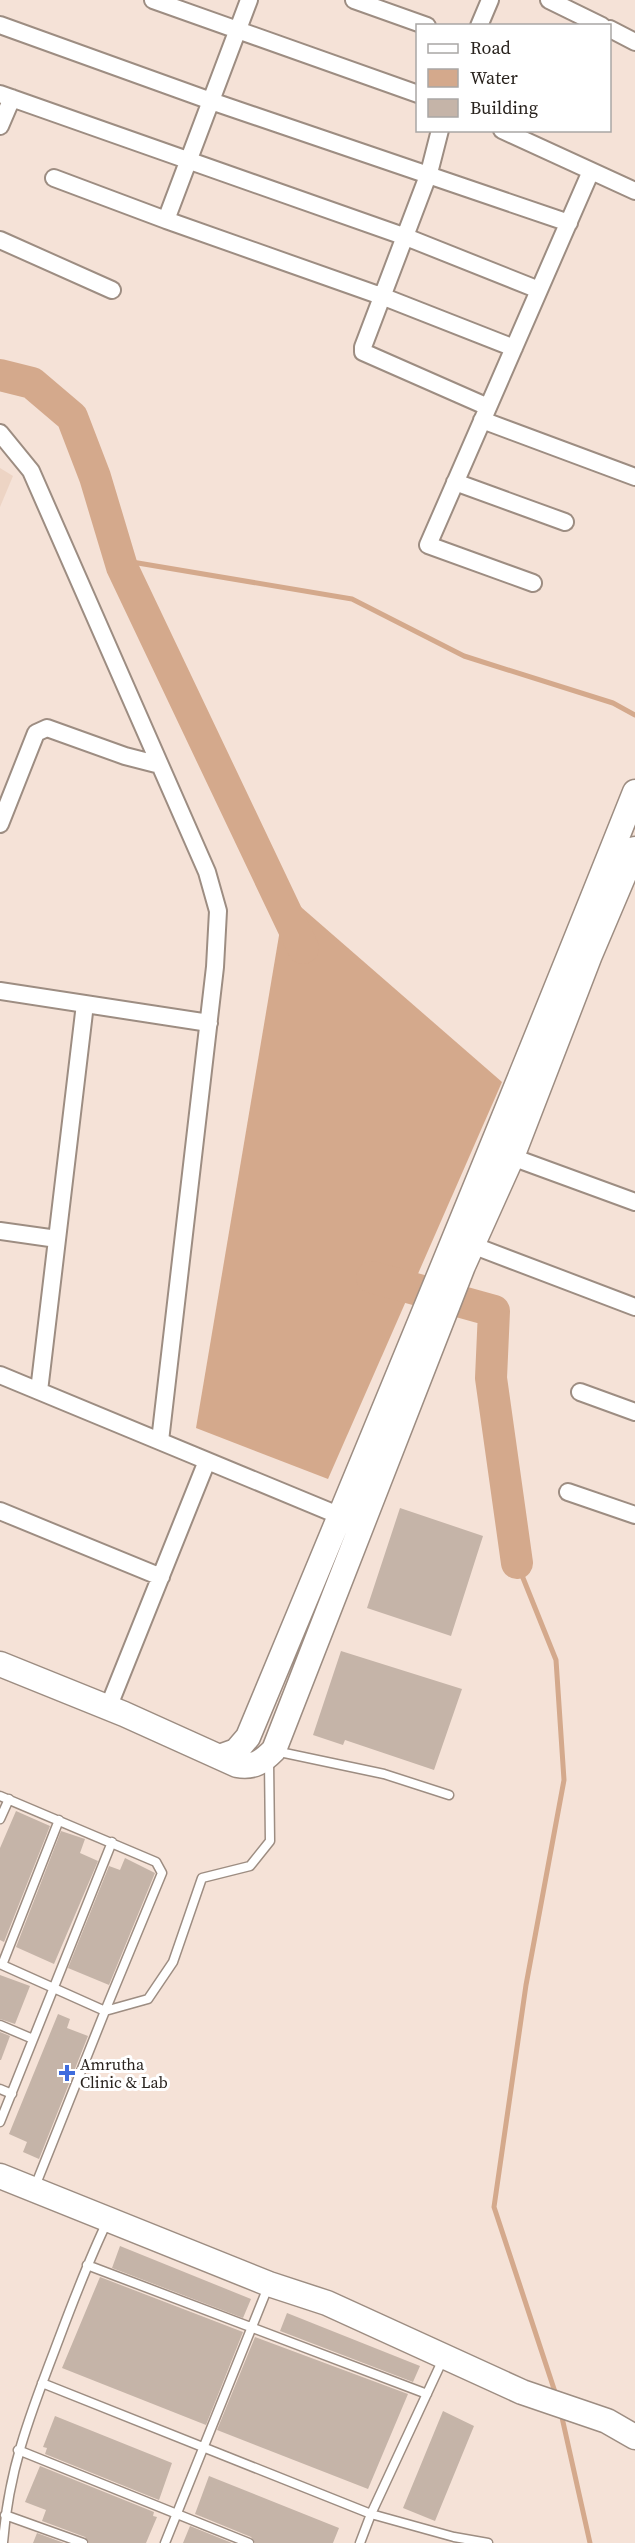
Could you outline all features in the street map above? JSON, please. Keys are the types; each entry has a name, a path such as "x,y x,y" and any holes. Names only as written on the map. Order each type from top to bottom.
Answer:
{"street":[{"path":"153,0 238,28 416,94"},
{"path":"166,220 249,0"},
{"path":"354,0 421,24"},
{"path":"480,24 490,0"},
{"path":"549,0 598,24"},
{"path":"0,26 568,223"},
{"path":"611,30 635,42"},
{"path":"0,126 6,96 406,237 539,290"},
{"path":"439,132 429,173 384,297 363,347 367,356 485,413 635,477"},
{"path":"506,132 635,191"},
{"path":"533,583 428,545 591,171"},
{"path":"54,178 384,297 514,348"},
{"path":"0,240 112,291"},
{"path":"0,433 18,451 32,471 207,872 218,911 209,1023 160,1441"},
{"path":"455,482 565,522"},
{"path":"0,824 36,733 47,728 125,756 160,765"},
{"path":"222,1756 236,1751 248,1737 338,1515 423,1318 635,792"},
{"path":"0,1664 222,1756 237,1765 249,1767 262,1762 271,1753 472,1245 512,1157 590,955 635,849"},
{"path":"0,991 209,1023"},
{"path":"39,1391 85,1004"},
{"path":"512,1157 635,1202"},
{"path":"0,1232 57,1239"},
{"path":"472,1245 635,1307"},
{"path":"0,1375 338,1515"},
{"path":"580,1392 635,1412"},
{"path":"108,1708 207,1461"},
{"path":"568,1492 635,1515"},
{"path":"0,1511 161,1577"},
{"path":"0,2176 269,2284 327,2304 522,2392 607,2421 635,2437"}],"lane":[{"path":"59,1820 1,1964 105,2011 148,1999 173,1962 202,1878 250,1866 270,1841 271,1753 384,1774 449,1795"},
{"path":"0,1819 4,1798 156,1862 162,1873 33,2189"},
{"path":"0,2122 112,1842"},
{"path":"0,2025 33,2039"},
{"path":"0,2089 12,2094"},
{"path":"3,2543 5,2515 18,2450 87,2265 108,2219"},
{"path":"87,2265 427,2394"},
{"path":"165,2543 269,2284"},
{"path":"360,2543 371,2514 445,2356"},
{"path":"42,2383 371,2514 454,2538 488,2543"},
{"path":"18,2450 249,2543"},
{"path":"5,2515 83,2543"}],"shaded area":[{"path":"0,468 13,476 0,507"}],"water":[{"path":"286,894 502,1082 328,1479 196,1428"}],"building":[{"path":"400,1508 483,1536 451,1636 367,1608"},
{"path":"341,1651 462,1689 434,1770 345,1740 343,1745 313,1735"},
{"path":"16,1811 50,1826 4,1942 0,1940 0,1848"},
{"path":"61,1831 85,1839 80,1853 98,1861 54,1964 16,1947"},
{"path":"125,1858 155,1873 109,1985 68,1968 109,1866 120,1870"},
{"path":"0,1975 30,1986 15,2024 0,2019"},
{"path":"58,2014 70,2019 67,2028 88,2036 39,2159 23,2152 27,2142 9,2134"},
{"path":"0,2032 10,2036 1,2060 0,2060"},
{"path":"120,2246 251,2299 243,2318 112,2268"},
{"path":"100,2277 243,2332 206,2425 62,2368"},
{"path":"287,2313 420,2366 413,2382 280,2331"},
{"path":"255,2337 408,2394 368,2489 217,2430"},
{"path":"443,2411 474,2426 435,2521 403,2508"},
{"path":"55,2416 172,2463 159,2500 45,2454 47,2448 43,2447"},
{"path":"40,2466 154,2512 153,2516 157,2517 146,2543 89,2543 85,2537 42,2521 46,2510 25,2502"},
{"path":"209,2476 339,2528 333,2543 255,2543 251,2537 195,2514"},
{"path":"190,2526 232,2543 183,2543"},
{"path":"37,2533 64,2543 33,2543"}],"waterway":[{"path":"0,375 32,383 72,417 95,477 122,567 303,948"},
{"path":"120,560 352,599 464,656 613,703 635,715"},
{"path":"372,1277 494,1311 491,1378 517,1563"},
{"path":"517,1563 556,1660 564,1780 526,1985 494,2207 556,2395"},
{"path":"561,2413 590,2543"}],"place":[{"name":"Amrutha Clinic & Lab","path":"67,2073"}]}
